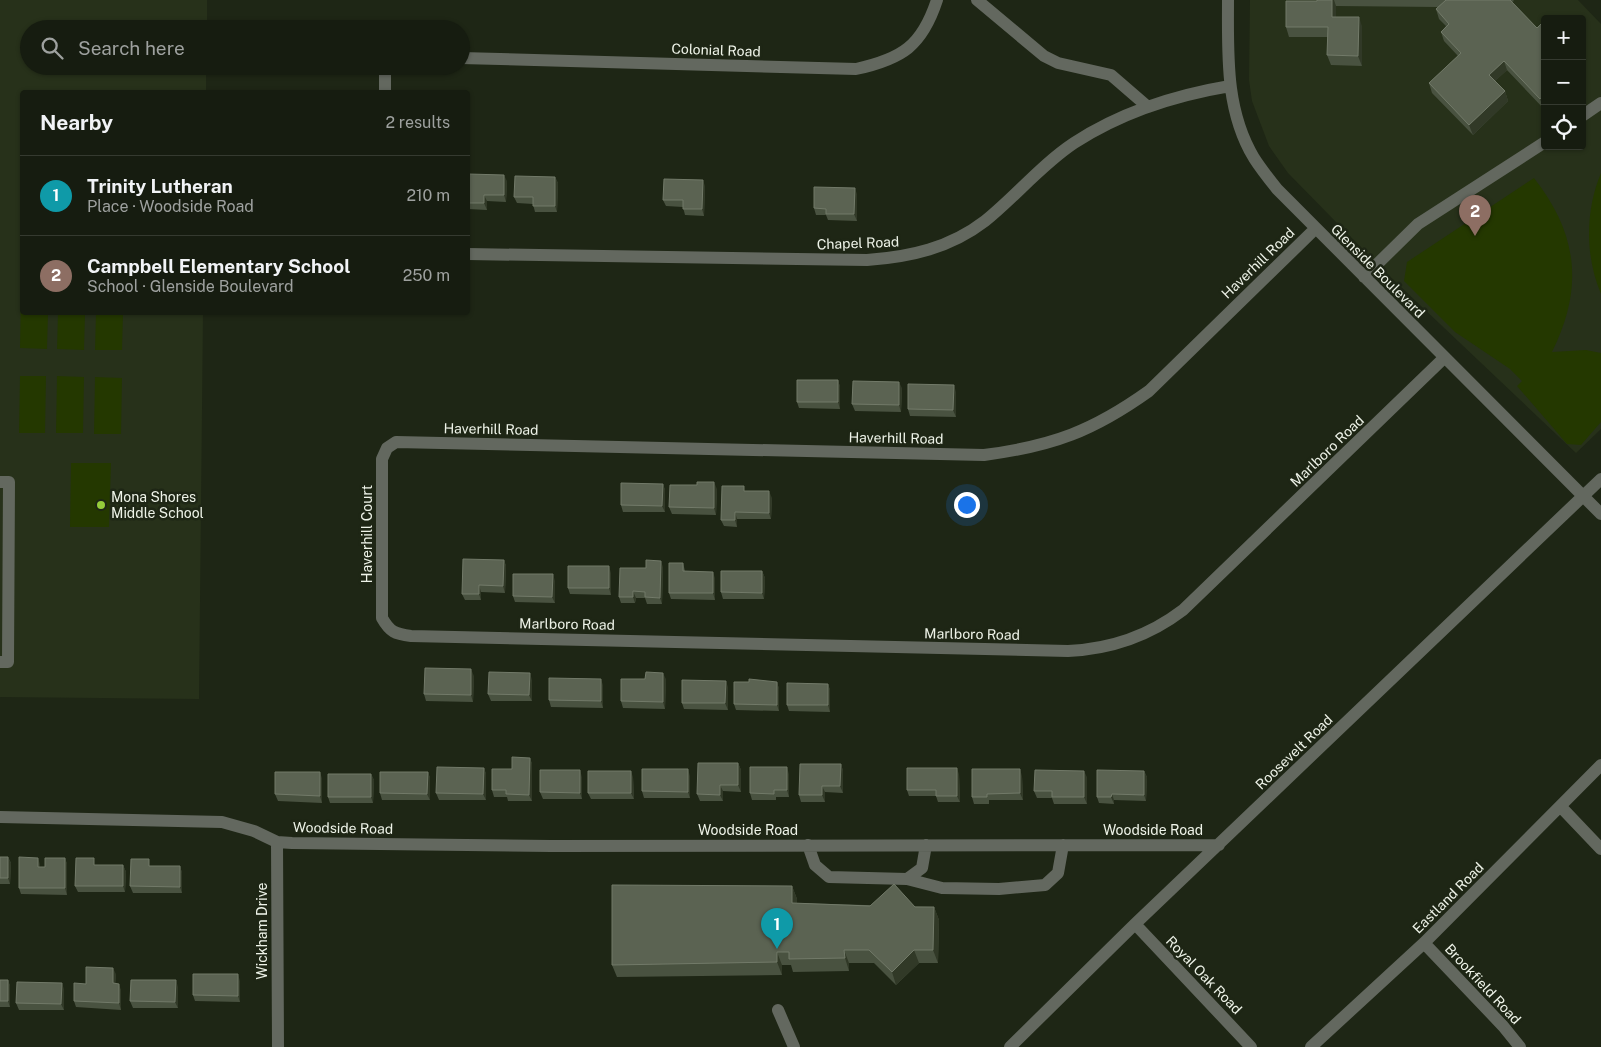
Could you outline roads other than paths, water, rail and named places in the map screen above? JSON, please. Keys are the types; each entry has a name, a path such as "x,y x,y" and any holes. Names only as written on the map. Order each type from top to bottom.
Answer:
{"street":[{"name":"Colonial Road","path":"470,58 856,69 877,64 897,56 914,43 926,29 936,0"},
{"path":"977,0 1044,56 1058,63 1111,75 1123,83 1148,107"},
{"name":"Glenside Boulevard","path":"1228,0 1230,86 1241,131 1254,158 1277,189 1315,229 1601,514"},
{"path":"385,75 385,90"},
{"name":"Chapel Road","path":"470,254 867,260 903,257 932,250 965,234 984,221 1073,144 1117,120 1148,107 1230,86"},
{"path":"1586,113 1601,103"},
{"path":"1364,277 1418,224 1541,145"},
{"name":"Haverhill Road","path":"396,442 984,455 1040,446 1091,427 1119,412 1149,390 1315,229"},
{"name":"Marlboro Road","path":"390,631 398,635 410,636 1068,651 1089,650 1113,645 1137,638 1165,624 1183,610 1444,358"},
{"name":"Haverhill Court","path":"390,631 382,618 382,459 387,448 396,442"},
{"name":"Roosevelt Road","path":"1010,1047 1135,924 1601,479"},
{"path":"0,482 10,482 8,662 0,662"},
{"name":"Eastland Road","path":"1311,1047 1424,943 1562,807 1601,765"},
{"path":"1562,807 1601,849"},
{"path":"0,817 222,822 254,831 277,842"},
{"name":"Woodside Road","path":"277,842 551,846 1219,844"},
{"name":"Wickham Drive","path":"277,842 278,1047"},
{"path":"808,845 815,865 829,877 907,879 942,888 999,889 1045,885 1058,873 1063,845"},
{"path":"907,879 922,868 926,845"},
{"name":"Royal Oak Road","path":"1135,924 1251,1047"},
{"name":"Brookfield Road","path":"1424,943 1503,1026 1520,1047"},
{"path":"778,1010 794,1047"}],"place":[{"name":"Campbell Elementary School","path":"1475,236"},
{"name":"Mona Shores Middle School","path":"101,505"},
{"name":"Trinity Lutheran","path":"777,949"}]}
